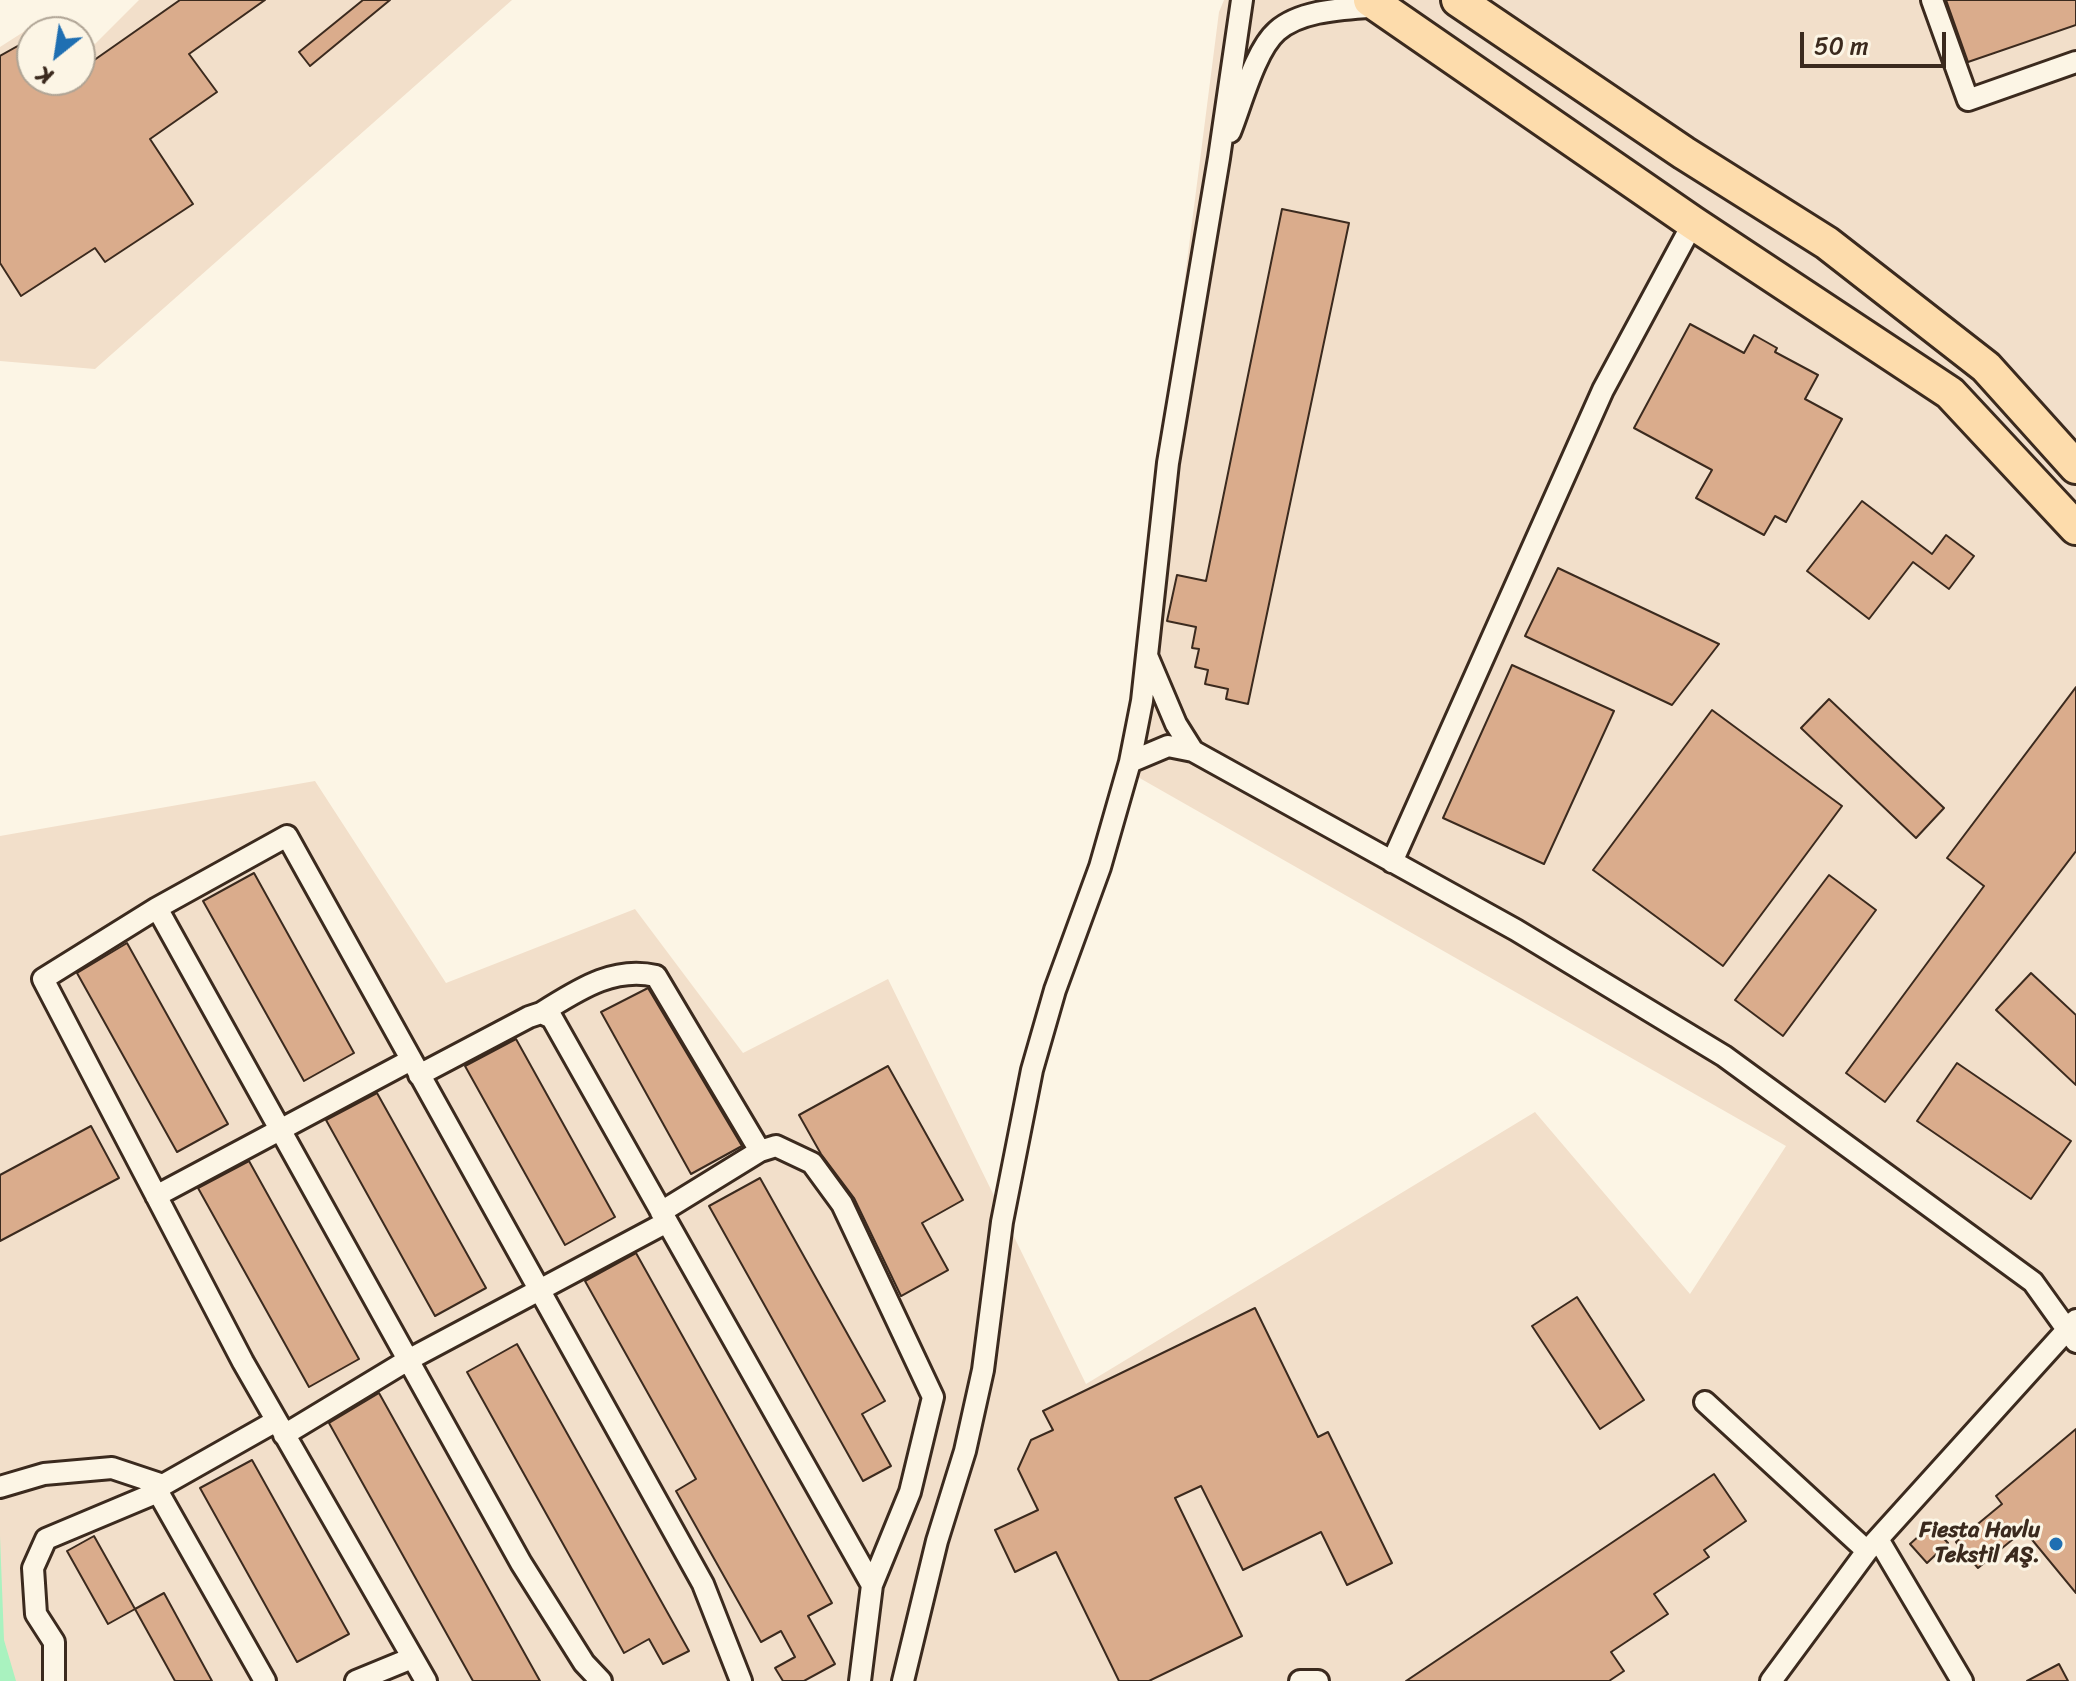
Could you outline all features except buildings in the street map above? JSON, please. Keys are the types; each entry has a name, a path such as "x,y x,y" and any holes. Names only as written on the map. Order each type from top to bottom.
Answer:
{"main road":[{"path":"1458,0 1684,153 1827,243 1986,367 2076,467"},
{"path":"1374,3 1693,223 1950,393 2076,528"}],"street":[{"path":"903,1681 937,1541 965,1451 983,1370 1002,1222 1032,1070 1055,990 1100,867 1130,762 1142,701 1168,463 1242,0"},
{"path":"1932,0 1968,100 2076,62"},
{"path":"1219,158 1264,48 1278,30 1332,10 1374,3"},
{"path":"1392,862 1603,390 1693,223"},
{"path":"1147,654 1176,724 1193,751"},
{"path":"1130,762 1168,746 1193,751 1516,930 1724,1056 2033,1282 2073,1326 1872,1545 1779,1677"},
{"path":"426,1681 280,1428 43,979 157,908 287,836 703,1584 741,1681"},
{"path":"157,908 521,1563 584,1663 601,1681"},
{"path":"156,1196 280,1130 541,1013 589,983 640,973 656,976 760,1151"},
{"path":"541,1013 552,1018 872,1585"},
{"path":"54,1681 54,1642 36,1614 33,1568 46,1539 161,1489 540,1292 664,1217 760,1151 776,1146 812,1163 842,1204 933,1397 910,1492 872,1585 860,1681"},
{"path":"1705,1402 1872,1545 1962,1681"},
{"path":"0,1487 44,1474 112,1468 161,1489 265,1681"},
{"path":"356,1681 412,1658"},
{"path":"1300,1681 1318,1681"}],"shaded area":[{"path":"139,0 512,0 95,369 0,361 0,47 16,37 16,96 96,96 96,43"},
{"path":"1224,0 2076,0 2076,1681 0,1681 0,836 315,781 446,983 635,909 743,1053 888,979 1086,1384 1535,1112 1690,1294 1786,1146 1122,768 1219,12"}],"green space":[{"path":"0,1536 4,1640 16,1681 0,1681"}],"place":[{"name":"Fiesta Havlu Tekstil AŞ.","path":"2056,1544"}]}
